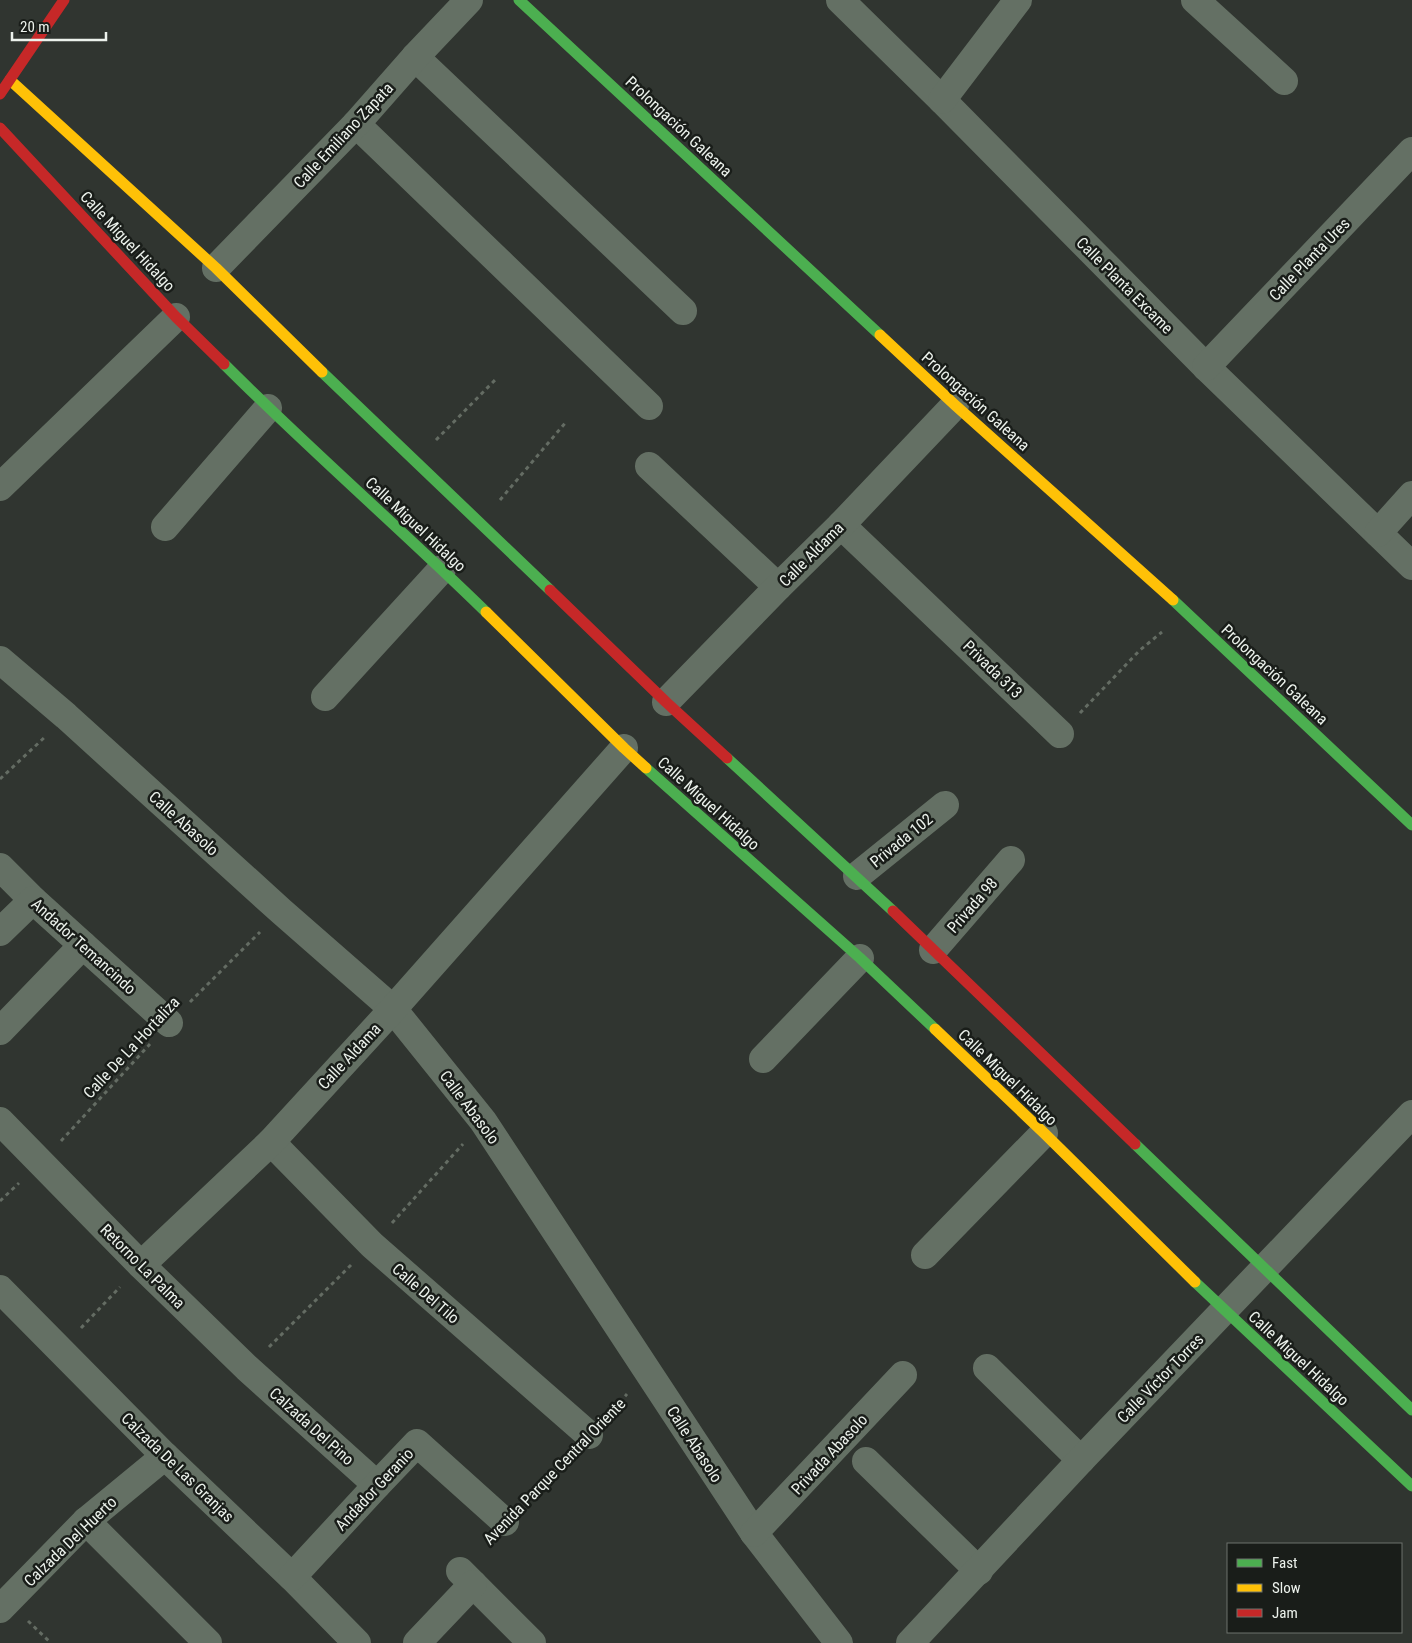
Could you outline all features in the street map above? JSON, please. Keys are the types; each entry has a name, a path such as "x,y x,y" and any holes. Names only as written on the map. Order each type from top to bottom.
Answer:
{"main road":[{"path":"0,94 64,0"},
{"name":"Prolongación Galeana","path":"519,0 955,405 1186,612 1412,825"},
{"path":"10,80 216,268 666,702 857,876 1412,1410"},
{"name":"Calle Miguel Hidalgo","path":"0,128 176,317 268,408 442,569 624,748 860,958 1044,1133 1224,1311 1412,1486"}],"street":[{"name":"Calle Emiliano Zapata","path":"216,268 356,124 415,57 469,0"},
{"name":"Calle Planta Excame","path":"840,0 942,100 1206,367 1412,566"},
{"path":"942,100 1018,0"},
{"path":"1195,0 1284,81"},
{"path":"415,57 683,311"},
{"path":"356,124 649,406"},
{"name":"Calle Planta Ures","path":"1206,367 1412,151"},
{"path":"0,487 176,317"},
{"name":"Calle Aldama","path":"666,702 842,525 955,405"},
{"path":"165,527 268,408"},
{"path":"649,466 778,588"},
{"path":"1378,533 1412,495"},
{"name":"Privada 313","path":"842,525 1060,734"},
{"path":"325,697 442,569"},
{"name":"Calle Abasolo","path":"0,660 66,716 281,911 393,1009 484,1121 754,1533 839,1643"},
{"name":"Calle Aldama","path":"141,1265 270,1142 393,1009 624,748"},
{"name":"Privada 102","path":"857,876 945,805"},
{"name":"Privada 98","path":"933,950 1011,860"},
{"name":"Andador Temancindo","path":"0,867 33,900 169,1023"},
{"path":"0,932 33,900"},
{"path":"0,1031 83,945"},
{"path":"763,1059 860,958"},
{"name":"Calle Víctor Torres","path":"910,1643 979,1572 1081,1460 1412,1114"},
{"name":"Retorno La Palma","path":"0,1122 141,1265 247,1368"},
{"path":"925,1255 1044,1133"},
{"name":"Calle Del Tilo","path":"270,1142 372,1244 589,1435"},
{"name":"Calzada De Las Granjas","path":"0,1289 165,1456 292,1577 357,1643"},
{"name":"Calzada Del Pino","path":"247,1368 376,1484"},
{"path":"987,1368 1081,1460"},
{"name":"Privada Abasolo","path":"754,1533 903,1375"},
{"name":"Andador Geranio","path":"292,1577 376,1484 417,1443 505,1522"},
{"name":"Calzada Del Huerto","path":"0,1608 86,1521 165,1456"},
{"path":"866,1462 979,1572"},
{"path":"86,1521 208,1643"},
{"path":"417,1643 467,1577 532,1643"}],"path":[{"path":"415,462 496,378"},
{"path":"481,523 566,422"},
{"path":"1060,734 1140,650"},
{"path":"0,779 66,716"},
{"name":"Calle De La Hortaliza","path":"0,1201 41,1162 169,1023 281,911"},
{"path":"60,1350 141,1265"},
{"name":"Avenida Parque Central Oriente","path":"505,1522 648,1372"}],"traffic: fast":[{"path":"519,0 880,335"},
{"path":"224,364 486,612"},
{"path":"322,372 550,590"},
{"path":"1173,600 1412,825"},
{"path":"727,758 893,911"},
{"path":"646,768 860,958 935,1029"},
{"path":"1135,1144 1412,1410"},
{"path":"1195,1282 1412,1486"}],"traffic: slow":[{"path":"10,80 216,268 322,372"},
{"path":"880,335 955,405 1173,600"},
{"path":"486,612 646,768"},
{"path":"935,1029 1195,1282"}],"traffic: jam":[{"path":"0,94 64,0"},
{"path":"0,128 176,317 224,364"},
{"path":"550,590 727,758"},
{"path":"893,911 1135,1144"}]}
